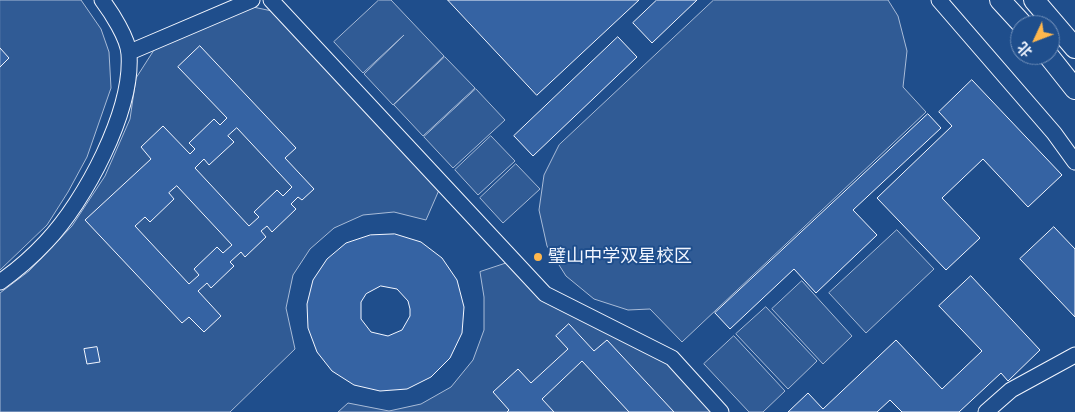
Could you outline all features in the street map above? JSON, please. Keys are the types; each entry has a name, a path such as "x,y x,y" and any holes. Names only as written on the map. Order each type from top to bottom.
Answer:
{"main road":[{"path":"1000,0 1014,15"},
{"path":"1034,0 1075,48"},
{"path":"1056,65 1075,89"}],"street":[{"path":"0,282 17,270 47,242 66,216 95,170 120,116 128,84 130,52 112,13 102,0"},
{"path":"130,52 252,0"},
{"path":"271,0 545,294 672,358 721,412"},
{"path":"939,0 1054,133 1075,162"},
{"path":"986,412 1011,390 1075,355"}],"shaded area":[{"path":"0,0 81,0 101,29 109,52 111,88 87,157 68,192 47,225 0,270"},
{"path":"379,0 391,0 444,56 393,105 364,74 404,35 363,73 334,42"},
{"path":"714,0 888,0 898,16 907,51 903,87 926,112 682,342 650,309 628,310 594,299 566,276 547,246 539,210 544,175 559,145"},
{"path":"253,7 272,11 439,190 426,220 394,212 363,215 334,228 310,249 293,275 286,308 295,349 230,412 0,412 0,293 29,271 72,226 105,176 130,119 136,78 154,50"},
{"path":"445,57 475,88 423,136 394,105"},
{"path":"476,89 505,120 453,168 424,137"},
{"path":"491,136 515,161 478,195 455,170"},
{"path":"516,164 540,189 503,223 480,198"},
{"path":"897,230 934,269 866,333 829,293"},
{"path":"510,262 542,297 669,363 715,412 338,412 348,403 389,411 421,404 451,387 473,360 484,330 484,297 480,272"},
{"path":"802,281 852,336 823,364 772,309"},
{"path":"766,307 817,361 788,389 736,334"},
{"path":"734,336 785,391 763,412 749,412 704,364"}],"building":[{"path":"448,0 639,0 537,95"},
{"path":"657,0 697,0 652,43 633,23"},
{"path":"618,37 637,57 533,156 514,136"},
{"path":"200,46 296,148 285,158 314,189 302,200 298,197 291,204 296,209 272,232 267,226 261,231 266,237 245,257 241,252 230,262 234,266 211,288 207,283 198,291 221,316 204,332 189,317 182,323 85,220 151,159 141,147 163,126 190,154 195,149 189,143 214,119 220,125 227,118 178,67","holes":["237,128 292,187 283,196 277,190 254,212 259,217 249,226 195,168 204,159 209,165 234,142 228,136","177,186 232,245 223,253 217,247 194,269 199,275 189,284 135,226 145,217 150,222 174,199 169,193"]},
{"path":"0,48 9,58 0,67"},
{"path":"972,80 1062,175 1028,207 983,159 942,198 980,238 946,270 877,198 952,126 939,112"},
{"path":"928,114 941,128 853,210 877,235 816,293 794,269 730,329 715,313"},
{"path":"1054,227 1075,249 1075,317 1020,259"},
{"path":"395,234 421,242 442,258 457,280 464,307 462,333 450,358 431,377 407,389 380,391 354,385 332,371 317,352 308,328 307,304 313,280 327,259 346,243 370,235","holes":["381,286 397,289 408,301 410,309 410,316 402,330 388,336 371,332 361,319 361,302 366,294"]},
{"path":"971,276 1040,350 1008,381 1001,373 959,412 902,412 890,400 877,412 788,412 808,393 823,409 896,340 942,389 982,351 939,306"},
{"path":"569,324 594,351 607,340 674,412 629,412 582,361 542,399 554,412 507,412 509,410 493,392 518,369 531,383 568,349 556,336"},
{"path":"97,347 100,362 87,364 84,349"}],"place":[{"name":"璧山中学双星校区","path":"538,257"}]}
